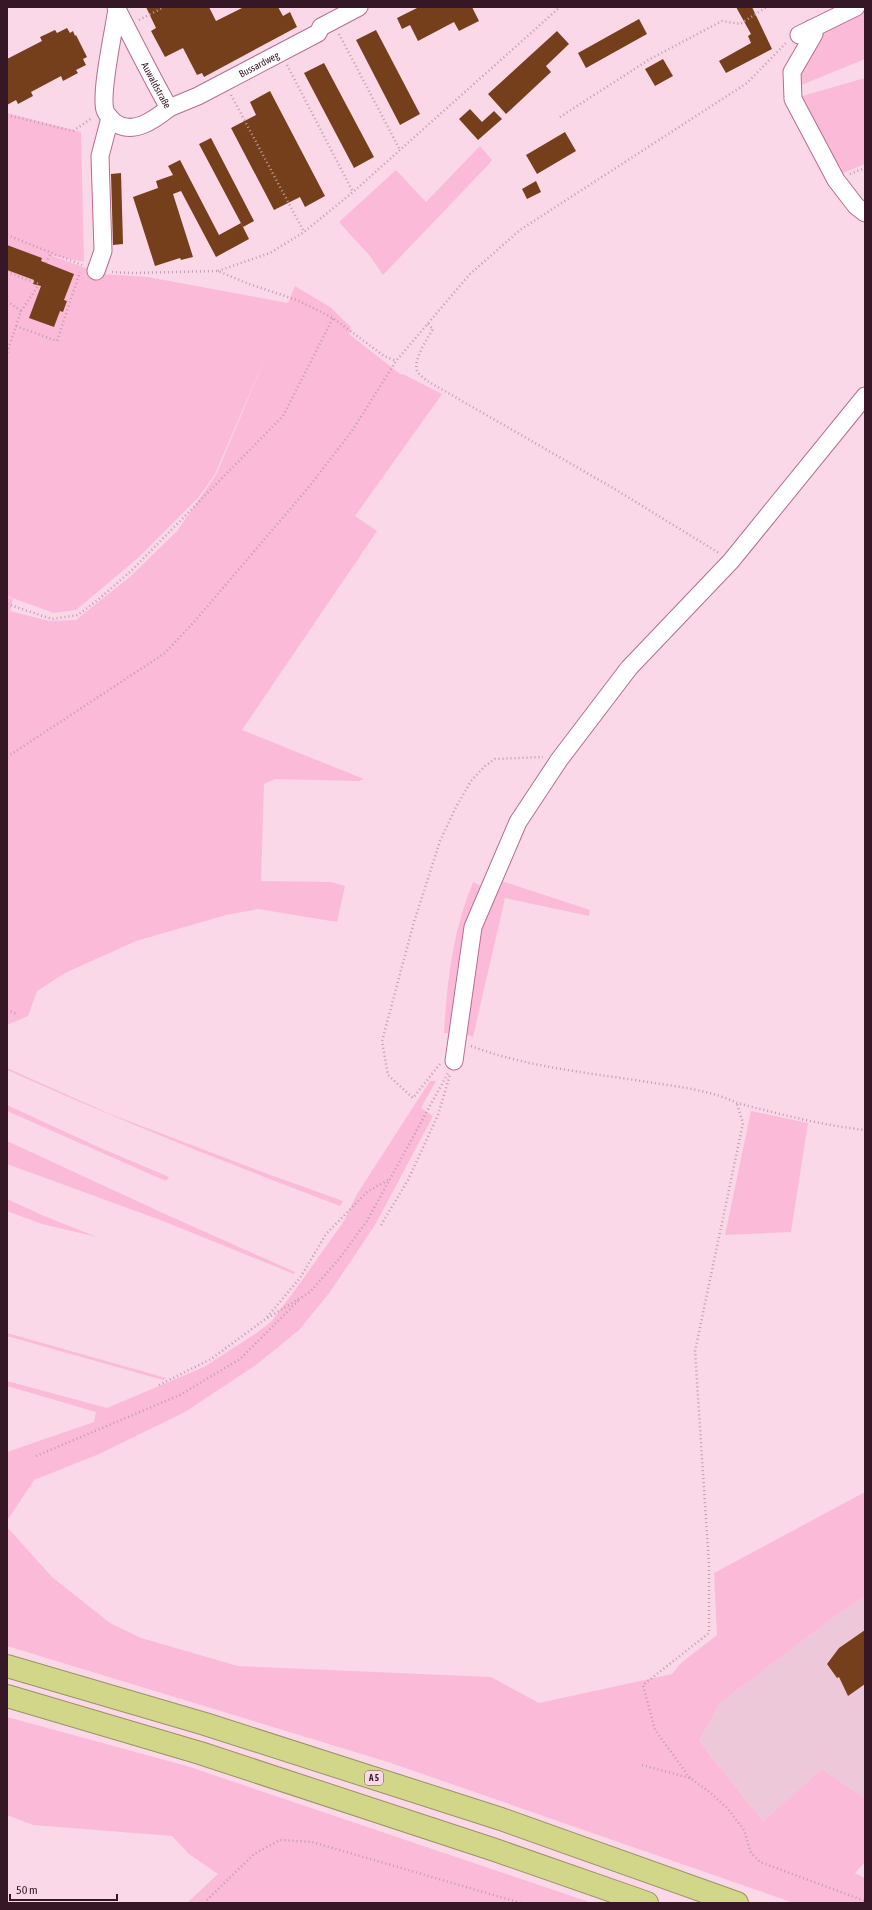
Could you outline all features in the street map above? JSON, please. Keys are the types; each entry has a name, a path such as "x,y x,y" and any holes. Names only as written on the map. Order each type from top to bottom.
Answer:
{"highway":[{"name":"A 5","path":"7,1666 205,1724 494,1817 737,1903"},
{"path":"7,1696 200,1753 495,1850 647,1903"}],"street":[{"name":"Bussardweg","path":"169,108 198,96 281,53 318,33 321,27 338,14 359,7"},
{"path":"805,32 856,7"},
{"name":"Auwaldstraße","path":"116,8 169,108 151,121 130,128 122,126 107,114 104,92 116,8"},
{"path":"805,32 814,34 792,72 793,99 836,180 856,206 865,213"},
{"path":"89,268 103,251 100,156 107,114"},
{"path":"456,1054 473,927 518,822 559,760 629,668 731,561 865,396"}],"path":[{"path":"126,26 164,7"},
{"path":"7,236 89,268 132,273 218,271 270,253 304,232 353,192 560,7"},
{"path":"560,117 650,59 722,21 740,24 767,7"},
{"path":"338,14 400,150"},
{"path":"7,757 165,653 194,622 308,488 352,431 396,361 470,274 520,230 747,83 786,43 805,32"},
{"path":"281,53 353,192"},
{"path":"225,82 304,232"},
{"path":"7,115 73,131 107,114"},
{"path":"46,263 51,253"},
{"path":"16,326 56,341 89,268"},
{"path":"218,271 249,284 298,300 333,318 384,356 396,361"},
{"path":"7,272 38,285 21,311 7,353"},
{"path":"7,301 21,311"},
{"path":"7,604 52,619 78,615 131,571 283,416 333,318"},
{"path":"428,324 432,329 416,364 418,372 429,382 613,488 719,554"},
{"path":"559,760 546,757 495,759 485,766 471,781 456,807 440,841 414,922 382,1041 388,1075 413,1098 435,1070 456,1054 471,1046 510,1059 667,1085 726,1098 737,1103 835,1127 865,1130"},
{"path":"7,1010 17,1014"},
{"path":"159,1385 211,1359 264,1320 310,1292 339,1259 366,1221 456,1054"},
{"path":"381,1225 408,1180 438,1115 456,1054"},
{"path":"737,1103 743,1123 695,1351 709,1599 709,1633 643,1685 655,1730 690,1778 711,1793 728,1809 744,1830 751,1853 760,1862 865,1901"},
{"path":"264,1320 300,1278 326,1234 367,1192 388,1180"},
{"path":"36,1456 180,1396 240,1359 303,1296"},
{"path":"642,1765 690,1778"},
{"path":"204,1903 254,1854 280,1840 312,1842 521,1903"}],"shaded area":[{"path":"865,11 865,59 794,88 820,30"},
{"path":"865,78 865,164 838,175 795,98"},
{"path":"7,113 81,132 84,262 50,255 102,274 148,277 288,303 295,286 330,307 351,327 349,334 400,374 405,375 442,394 355,516 377,531 242,730 364,779 359,781 275,779 264,784 261,881 331,882 345,886 337,922 258,909 226,915 136,941 65,973 37,991 28,1016 7,1025 7,597 13,599 10,611 49,621 76,620 132,575 177,531 216,475 269,349 215,474 198,498 138,558 76,610 54,613 7,596"},
{"path":"480,146 492,160 383,275 370,256 339,222 396,170 426,202"},
{"path":"499,880 590,910 589,916 505,898 473,1037 461,1032 477,939"},
{"path":"473,882 481,886 476,902 449,1033 444,1033 452,956 460,919"},
{"path":"7,1068 110,1114 343,1201 340,1206 256,1174 131,1123 48,1088 7,1070"},
{"path":"430,1081 436,1081 421,1108 433,1116 375,1225 330,1292 299,1330 256,1365 185,1412 99,1454 34,1480 7,1521 7,1452 94,1422 96,1412 7,1386 7,1381 107,1408 204,1367 255,1334 271,1322 344,1221 357,1194"},
{"path":"7,1105 96,1146 169,1177 166,1181 7,1111"},
{"path":"751,1111 808,1123 791,1232 725,1235"},
{"path":"7,1141 295,1272 294,1274 163,1221 7,1164"},
{"path":"7,1199 44,1216 97,1237 42,1224 7,1211"},
{"path":"7,1333 166,1378 163,1380 7,1336"},
{"path":"865,1492 865,1596 830,1620 720,1703 699,1741 763,1821 822,1769 865,1798 865,1862 855,1873 865,1878 865,1903 794,1903 388,1762 7,1646 7,1527 52,1577 110,1623 141,1638 238,1666 491,1677 539,1703 672,1674 681,1663 717,1635 714,1573"},
{"path":"865,1596 865,1798 822,1769 763,1821 699,1741 720,1703 830,1620"},
{"path":"7,1717 187,1766 592,1903 187,1903 218,1874 189,1854 172,1836 33,1825 7,1815"}],"building":[{"path":"146,7 209,7 216,21 244,7 278,7 283,16 290,12 297,27 204,77 202,73 197,75 183,48 165,57 151,31 156,28"},
{"path":"419,7 472,7 479,21 459,31 454,22 418,41 410,25 402,29 397,18"},
{"path":"736,7 752,7 772,49 726,73 719,61 751,43 748,36 751,34"},
{"path":"639,19 647,34 586,68 578,53"},
{"path":"67,28 70,33 73,31 75,36 76,35 87,57 83,59 86,65 76,70 78,73 63,81 61,76 31,92 33,96 18,104 16,100 7,105 7,59 42,41 40,37 55,30 57,33"},
{"path":"376,30 420,114 400,125 356,40"},
{"path":"557,31 569,44 546,66 551,72 506,114 488,94"},
{"path":"663,59 673,76 655,86 645,69"},
{"path":"324,63 374,157 354,168 304,73"},
{"path":"270,91 325,196 305,207 300,197 274,210 231,128 256,115 250,102"},
{"path":"470,109 482,122 494,111 502,119 478,140 459,119"},
{"path":"565,132 576,151 537,174 526,155"},
{"path":"211,138 254,221 243,227 199,144"},
{"path":"180,160 219,235 241,223 249,239 216,257 181,191 173,194 193,257 181,260 180,258 155,266 133,197 158,188 156,181 173,175 168,166"},
{"path":"121,173 123,244 113,245 111,174"},
{"path":"536,181 541,192 527,199 522,189"},
{"path":"7,245 42,258 41,261 74,274 64,300 67,301 63,312 60,311 54,327 29,318 41,286 33,284 34,280 7,270"},
{"path":"865,1630 865,1684 848,1696 839,1677 837,1678 827,1664 839,1648"}]}
